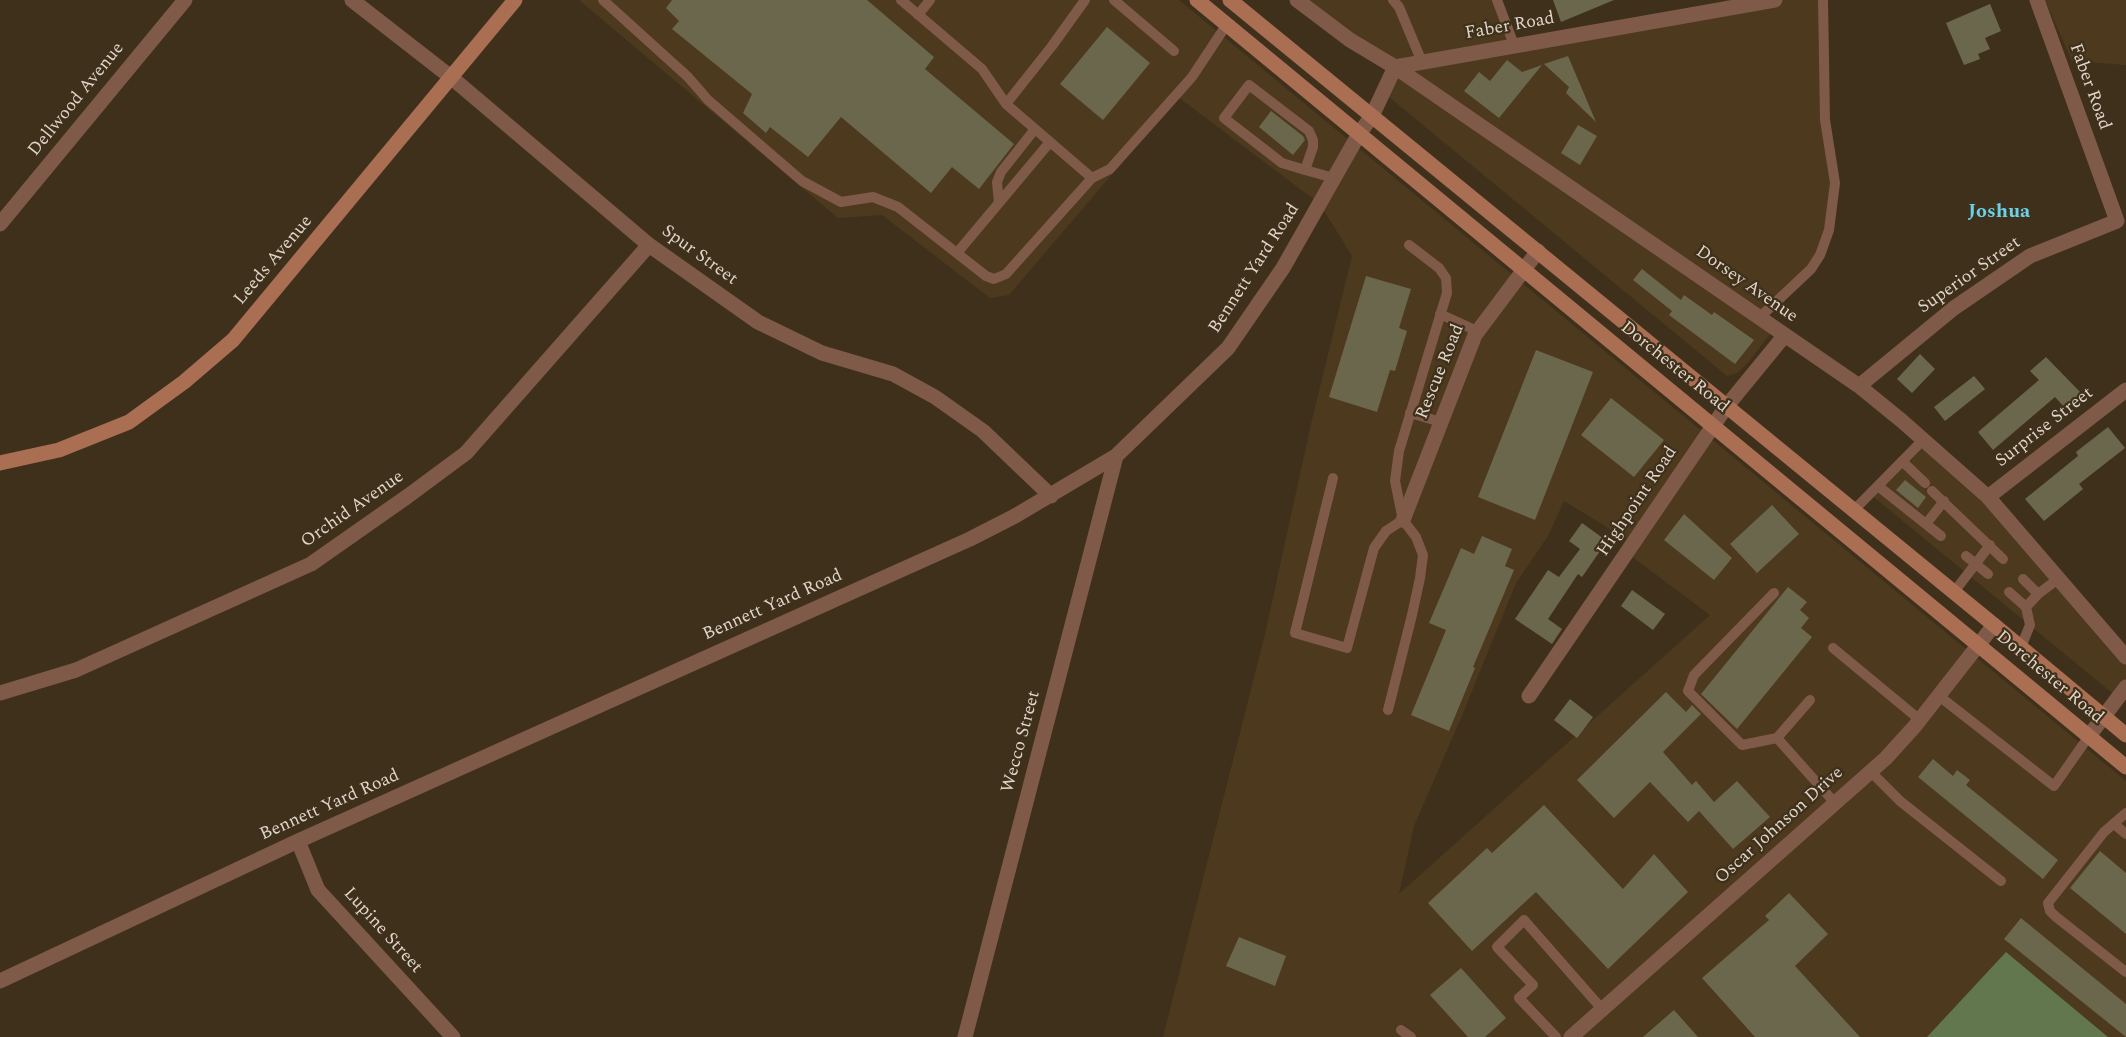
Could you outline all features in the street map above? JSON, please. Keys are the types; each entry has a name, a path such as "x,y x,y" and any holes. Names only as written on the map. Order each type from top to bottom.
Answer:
{"main road":[{"name":"Leeds Avenue","path":"0,463 58,450 129,422 184,382 233,340 515,0"},
{"name":"Dorchester Road","path":"1197,0 2126,767"},
{"name":"Dorchester Road","path":"1230,0 2126,735"}],"street":[{"name":"Dellwood Avenue","path":"0,224 184,0"},
{"name":"Spur Street","path":"352,0 452,78 649,245 758,322 822,353 893,374 935,397 983,431 1051,496"},
{"name":"Dorsey Avenue","path":"1297,0 1350,40 1395,67 1859,386 1988,497 2126,657"},
{"name":"Faber Road","path":"1395,67 1775,0"},
{"name":"Faber Road","path":"2037,0 2117,221"},
{"name":"Bennett Yard Road","path":"0,981 298,841 969,539 1051,496 1116,456 1228,348 1283,268 1359,134 1372,116 1395,67"},
{"name":"Superior Street","path":"1859,386 1953,308 2030,256 2117,221"},
{"name":"Orchid Avenue","path":"0,693 76,670 311,564 466,453 649,245"},
{"name":"Rescue Road","path":"1403,520 1477,331 1538,251"},
{"name":"Highpoint Road","path":"1529,696 1713,425 1785,335"},
{"name":"Surprise Street","path":"1988,497 2126,390"},
{"name":"Wecco Street","path":"965,1037 1116,456"},
{"name":"Oscar Johnson Drive","path":"1571,1037 1886,758 1920,720 1994,625"},
{"path":"2089,736 2126,687"},
{"name":"Lupine Street","path":"298,841 318,890 453,1037"}],"lane":[{"path":"603,0 688,77 708,100 802,181 841,202 873,197 898,207 986,276 994,279 1006,274 1092,178 1110,169 1192,77 1227,24"},
{"path":"901,0 982,69 1006,104 1092,178"},
{"path":"918,15 930,0"},
{"path":"1006,104 1085,0"},
{"path":"1114,0 1174,51"},
{"path":"1393,0 1399,7 1422,62"},
{"path":"1497,0 1514,45"},
{"path":"1760,317 1811,269 1820,255 1829,230 1834,183 1825,120 1823,0"},
{"path":"1305,170 1313,147 1309,131 1250,85 1224,118 1282,163 1305,170 1334,178"},
{"path":"999,203 997,182 1001,172 1035,129"},
{"path":"957,253 1050,142"},
{"path":"1388,710 1420,578 1423,555 1416,537 1403,520 1395,481 1399,451 1447,293 1446,278 1438,268 1409,245"},
{"path":"1440,314 1477,331"},
{"path":"1410,413 1441,422"},
{"path":"1854,510 1924,440"},
{"path":"1902,461 2003,559"},
{"path":"1333,478 1295,633 1347,648 1374,548 1386,531 1403,520"},
{"path":"1878,486 1941,536"},
{"path":"1926,524 1944,501"},
{"path":"1954,592 1990,545"},
{"path":"1966,556 1988,574"},
{"path":"2023,579 2038,594"},
{"path":"2026,607 2038,594 2058,579"},
{"path":"2009,592 2026,607 2030,625 2020,647"},
{"path":"1774,593 1694,675 1688,691 1742,745 1777,738 1810,700"},
{"path":"1833,648 1920,720"},
{"path":"1939,696 2054,786 2089,736"},
{"path":"1777,738 1834,803"},
{"path":"1870,771 1900,801 2001,881"},
{"path":"2126,813 2104,832 2048,903 2050,911 2055,916 2126,972"},
{"path":"2114,824 2126,834"},
{"path":"1556,1037 1520,998 1533,985 1497,947 1524,920 1602,1009"},
{"path":"1401,1030 1411,1037"}],"shaded area":[{"path":"579,0 1179,0 2126,781 2126,1037 2108,1037 2006,952 1927,1037 1163,1037 1265,634 1311,424 1352,256 1320,204 1178,97 1009,295 990,298 882,215 838,218","holes":["1564,501 1633,543 1627,553 1710,615 1399,894 1414,826 1516,583 1548,536"]},
{"path":"1297,0 1497,0 1514,45 1726,8 1726,0 1823,0 1825,120 1835,183 1820,255 1762,317 1775,328 1747,364 1737,373 1727,376 1383,92 1395,68"},
{"path":"2045,0 2126,0 2126,65 2072,61"},
{"path":"1924,439 1988,497 2126,657 2126,687 2117,697 1870,494"},
{"path":"2006,952 2108,1037 1927,1037"}],"building":[{"path":"672,0 867,0 934,57 925,69 1014,144 979,189 952,167 931,193 841,117 808,157 770,127 766,133 743,113 752,94 672,29 679,21 666,8"},
{"path":"1553,0 1614,0 1561,22"},
{"path":"1990,4 2001,31 1985,38 1990,49 1978,54 1980,59 1964,65 1946,23"},
{"path":"1107,27 1150,63 1103,120 1060,84"},
{"path":"1568,56 1596,122 1566,93 1569,87 1544,64"},
{"path":"1507,60 1522,72 1542,65 1499,118 1464,91 1479,72 1490,81"},
{"path":"1271,111 1305,140 1293,155 1259,127"},
{"path":"1578,125 1597,136 1580,165 1561,153"},
{"path":"1642,269 1681,300 1684,295 1712,315 1714,312 1754,340 1735,364 1669,315 1672,311 1633,280"},
{"path":"1366,276 1411,289 1399,328 1407,331 1395,371 1390,370 1377,412 1329,397"},
{"path":"1536,350 1593,372 1535,520 1478,497"},
{"path":"1920,354 1935,369 1912,393 1897,379"},
{"path":"2046,357 2081,393 2065,408 2055,397 1993,450 1978,432 2039,380 2030,371"},
{"path":"1974,376 1985,389 1945,421 1934,407"},
{"path":"1611,398 1664,440 1634,477 1581,435"},
{"path":"2108,427 2125,448 2079,484 2083,489 2044,521 2025,499 2078,456 2076,452"},
{"path":"1905,480 1926,497 1918,508 1896,490"},
{"path":"1772,505 1799,534 1757,573 1730,544"},
{"path":"1684,514 1732,558 1714,580 1664,540"},
{"path":"1582,523 1607,541 1582,577 1578,574 1548,619 1562,629 1552,644 1515,619 1548,570 1559,577 1580,549 1569,541"},
{"path":"1482,536 1512,549 1505,566 1514,570 1449,731 1411,715 1446,630 1429,623 1461,548 1474,554"},
{"path":"1788,587 1807,602 1800,610 1809,618 1801,628 1812,637 1737,729 1701,694"},
{"path":"1632,590 1665,614 1653,630 1621,606"},
{"path":"1666,692 1686,712 1692,705 1701,714 1663,752 1692,785 1696,781 1714,802 1737,781 1770,817 1733,849 1699,811 1688,822 1650,782 1614,818 1577,780"},
{"path":"1570,699 1593,717 1577,738 1554,720"},
{"path":"1933,759 1953,776 1957,770 1970,780 1966,785 2058,860 2043,879 1918,777"},
{"path":"1544,805 1623,889 1654,854 1688,892 1608,969 1536,892 1472,951 1428,903 1487,848 1492,853"},
{"path":"2100,851 2126,873 2126,934 2070,888"},
{"path":"1789,893 1828,934 1795,966 1860,1037 1755,1037 1702,978 1769,920 1765,916"},
{"path":"2021,918 2126,1004 2126,1037 2004,939"},
{"path":"1239,937 1286,956 1275,986 1226,966"},
{"path":"1461,968 1506,1018 1485,1037 1468,1037 1430,995"},
{"path":"1674,1010 1698,1037 1643,1037"}],"district":[{"name":"Joshua","path":"1999,213"}]}
